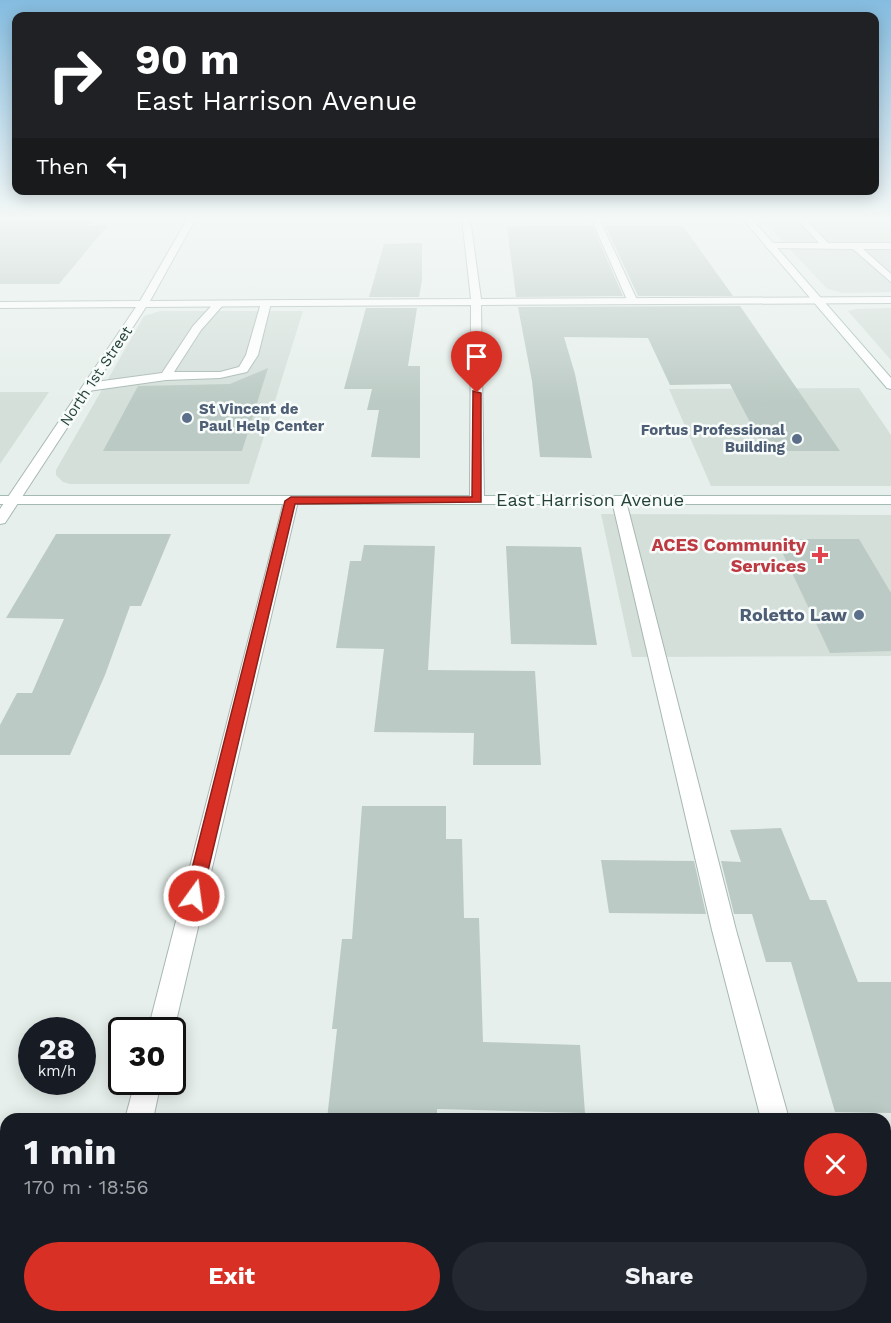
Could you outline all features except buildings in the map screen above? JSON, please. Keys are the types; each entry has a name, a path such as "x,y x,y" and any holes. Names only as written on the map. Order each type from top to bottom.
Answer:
{"street":[{"name":"North 1st Street","path":"0,520 7,500 88,387 157,280"},
{"path":"473,280 476,302 477,500"},
{"path":"623,280 633,302"},
{"path":"798,280 891,385"},
{"path":"0,305 891,300"},
{"path":"88,387 166,376 220,375 243,370 252,355 267,303"},
{"path":"166,376 197,328 219,304"},
{"name":"East Harrison Avenue","path":"7,500 891,500"},
{"path":"163,1017 291,501"},
{"path":"619,501 724,930 773,1113"},
{"path":"140,1113 145,1095"}],"shaded area":[{"path":"818,280 891,280 891,292 843,293 827,289"},
{"path":"891,308 891,360 848,311"},
{"path":"160,311 303,311 249,484 70,484 63,482 56,475 56,470 144,316"},
{"path":"859,388 891,435 891,486 711,486 669,389"},
{"path":"0,392 49,392 0,464"},
{"path":"601,514 891,515 891,656 632,657"}],"place":[{"name":"St Vincent de Paul Help Center","path":"187,418"},
{"name":"Fortus Professional Building","path":"797,439"},
{"name":"ACES Community Services","path":"820,555"},
{"name":"Roletto Law","path":"859,615"}],"route":[{"path":"194,896 291,501 477,500 477,393"}]}
